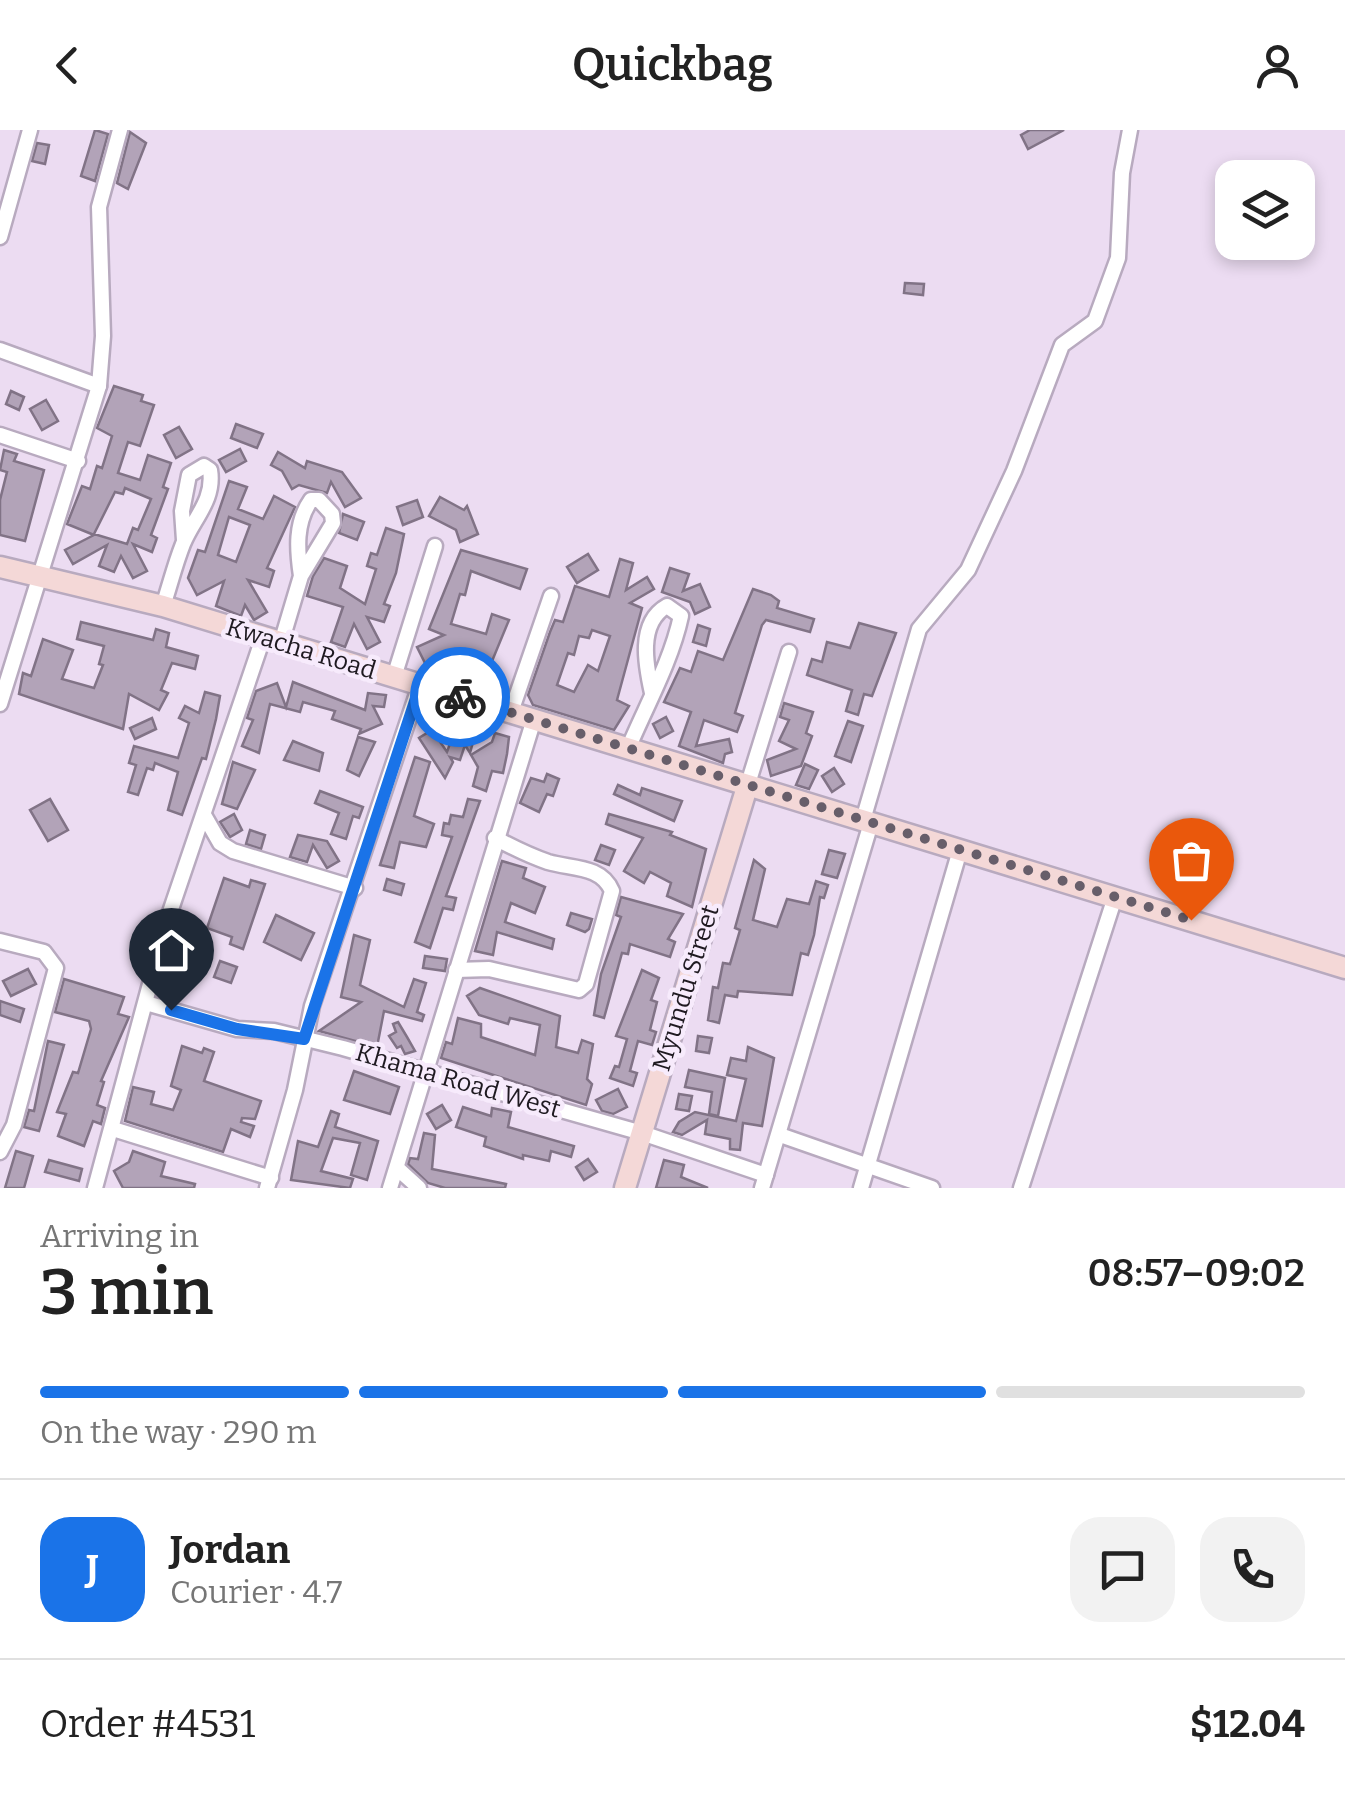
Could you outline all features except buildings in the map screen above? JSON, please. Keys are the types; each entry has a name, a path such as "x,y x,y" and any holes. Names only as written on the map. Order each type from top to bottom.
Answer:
{"main road":[{"name":"Kwacha Road","path":"0,567 163,606 1345,968"},
{"name":"Myundu Street","path":"625,1188 747,787"}],"street":[{"path":"0,237 30,130"},
{"path":"1,698 78,462 98,386 104,336 99,206 120,130"},
{"path":"764,1182 919,629 968,570 1014,471 1062,345 1095,321 1118,258 1122,172 1130,130"},
{"path":"0,350 98,386"},
{"path":"0,435 78,462"},
{"path":"95,1188 167,921 204,815 272,640 301,576 333,523 332,514 320,500 311,500 299,529 301,576"},
{"path":"163,606 184,540"},
{"path":"394,677 436,546"},
{"path":"511,712 551,596"},
{"path":"628,749 652,694 681,616 666,606 652,622 648,640 645,659 652,694"},
{"path":"747,787 789,652"},
{"path":"113,1129 269,1183 299,1074 304,1039 420,686"},
{"path":"390,1188 534,719"},
{"path":"204,815 220,843 233,851 355,888"},
{"path":"456,970 490,969 565,990 579,990 586,984 612,891 608,882 599,874 552,863 495,838"},
{"path":"861,1188 960,850"},
{"path":"1021,1188 1114,897"},
{"path":"0,940 44,952 56,968 14,1126 0,1152"},
{"name":"Khama Road West","path":"146,1003 237,1029 304,1039 642,1133 764,1182"},
{"path":"780,1135 932,1188"},
{"path":"397,1168 419,1188"}],"way so far":[{"path":"460,697 1191,920"}],"route":[{"path":"171,1010 237,1029 274,1031 304,1039 420,686 460,697"}]}
